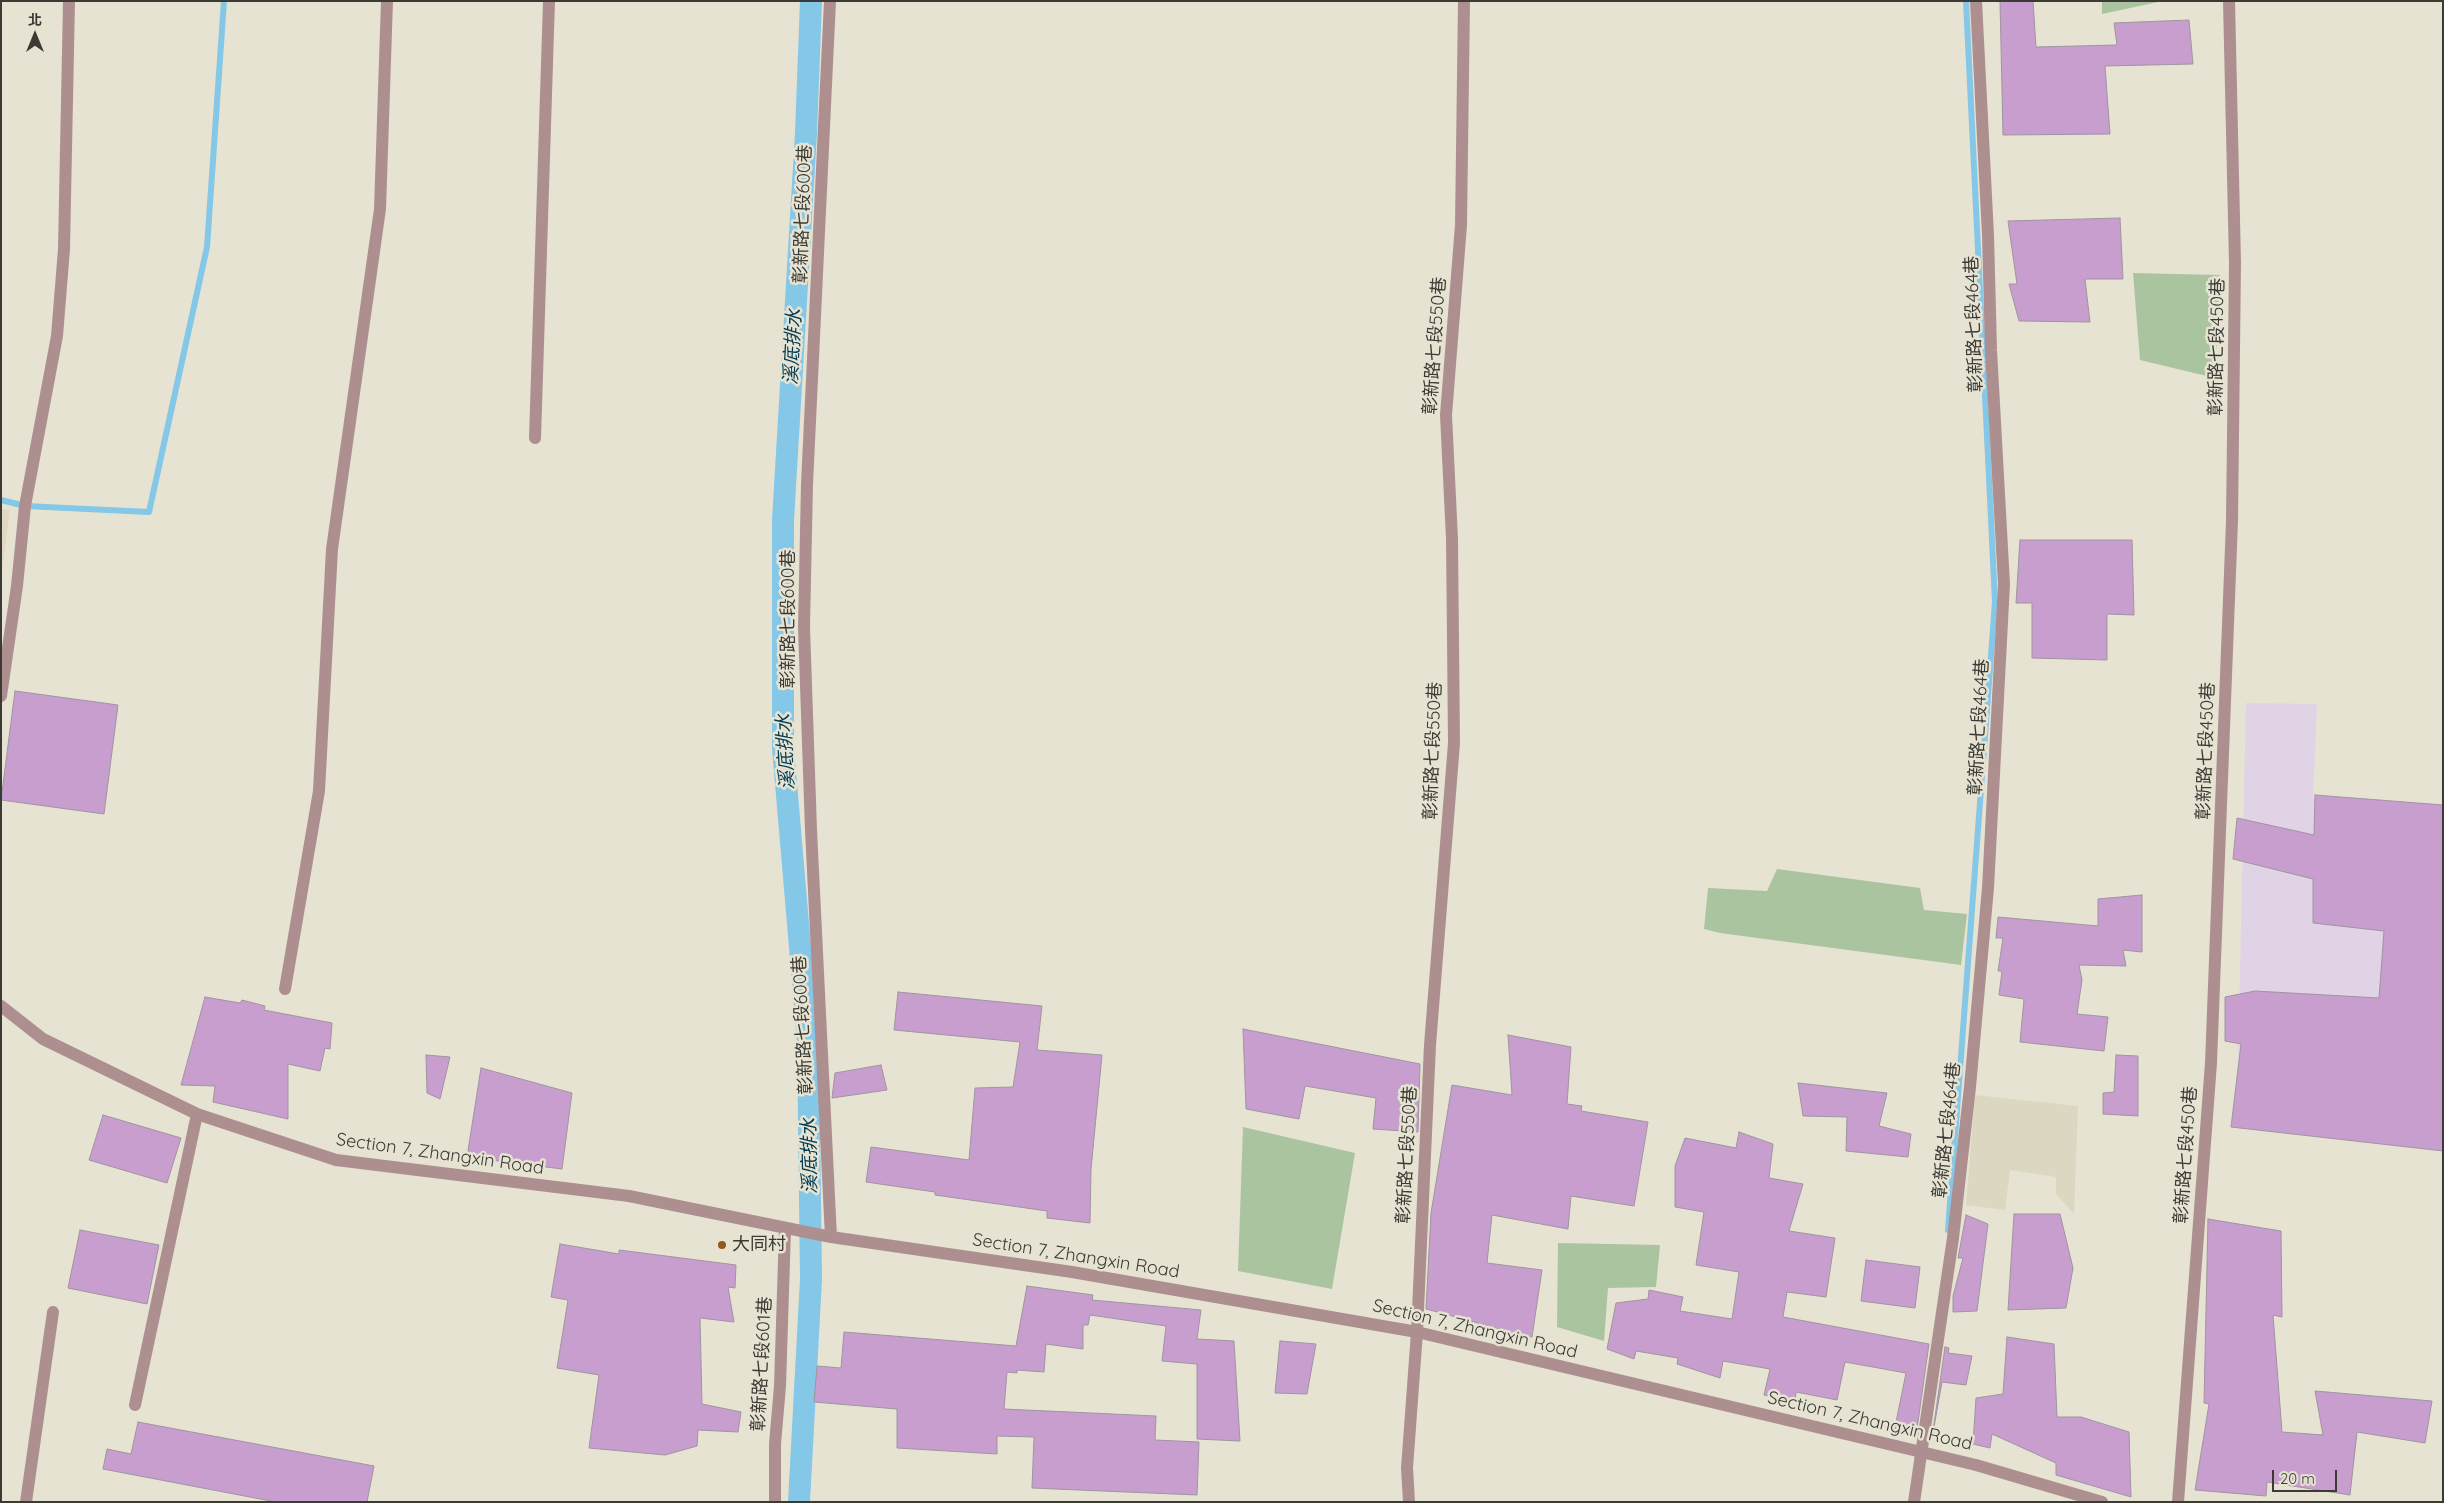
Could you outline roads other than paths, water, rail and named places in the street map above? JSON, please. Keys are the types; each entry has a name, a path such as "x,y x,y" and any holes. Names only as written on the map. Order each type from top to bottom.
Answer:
{"street":[{"path":"1,696 17,586 25,506 57,336 64,249 69,1"},
{"path":"285,989 319,791 332,549 380,210 387,1"},
{"path":"535,438 549,1"},
{"name":"彰新路七段600巷","path":"830,1 807,484 804,627 811,830 831,1237"},
{"name":"彰新路七段550巷","path":"1409,1502 1407,1468 1417,1332 1430,1045 1454,743 1452,538 1446,415 1461,225 1464,1"},
{"name":"彰新路七段464巷","path":"1914,1502 1920,1452 1954,1238 1970,1087 1988,888 2004,584 1991,350 1988,235 1976,1"},
{"name":"彰新路七段450巷","path":"2178,1502 2211,1063 2232,521 2235,264 2229,1"},
{"name":"Section 7, Zhangxin Road","path":"1,1006 43,1039 197,1114 336,1160 630,1196 831,1237 1072,1272 1417,1332 1976,1465 2102,1502"},
{"path":"134,1405 197,1114"},
{"name":"彰新路七段601巷","path":"775,1502 775,1444 780,1386 785,1229"},
{"path":"26,1502 52,1312"}],"waterway":[{"path":"1,500 25,506 149,512 207,247 224,1"},
{"name":"溪底排水","path":"799,1502 811,1279 808,1041 783,748 783,520 806,133 811,1"},
{"path":"1948,1230 1995,602 1966,1"}],"place":[{"name":"大同村","path":"722,1245"}]}
